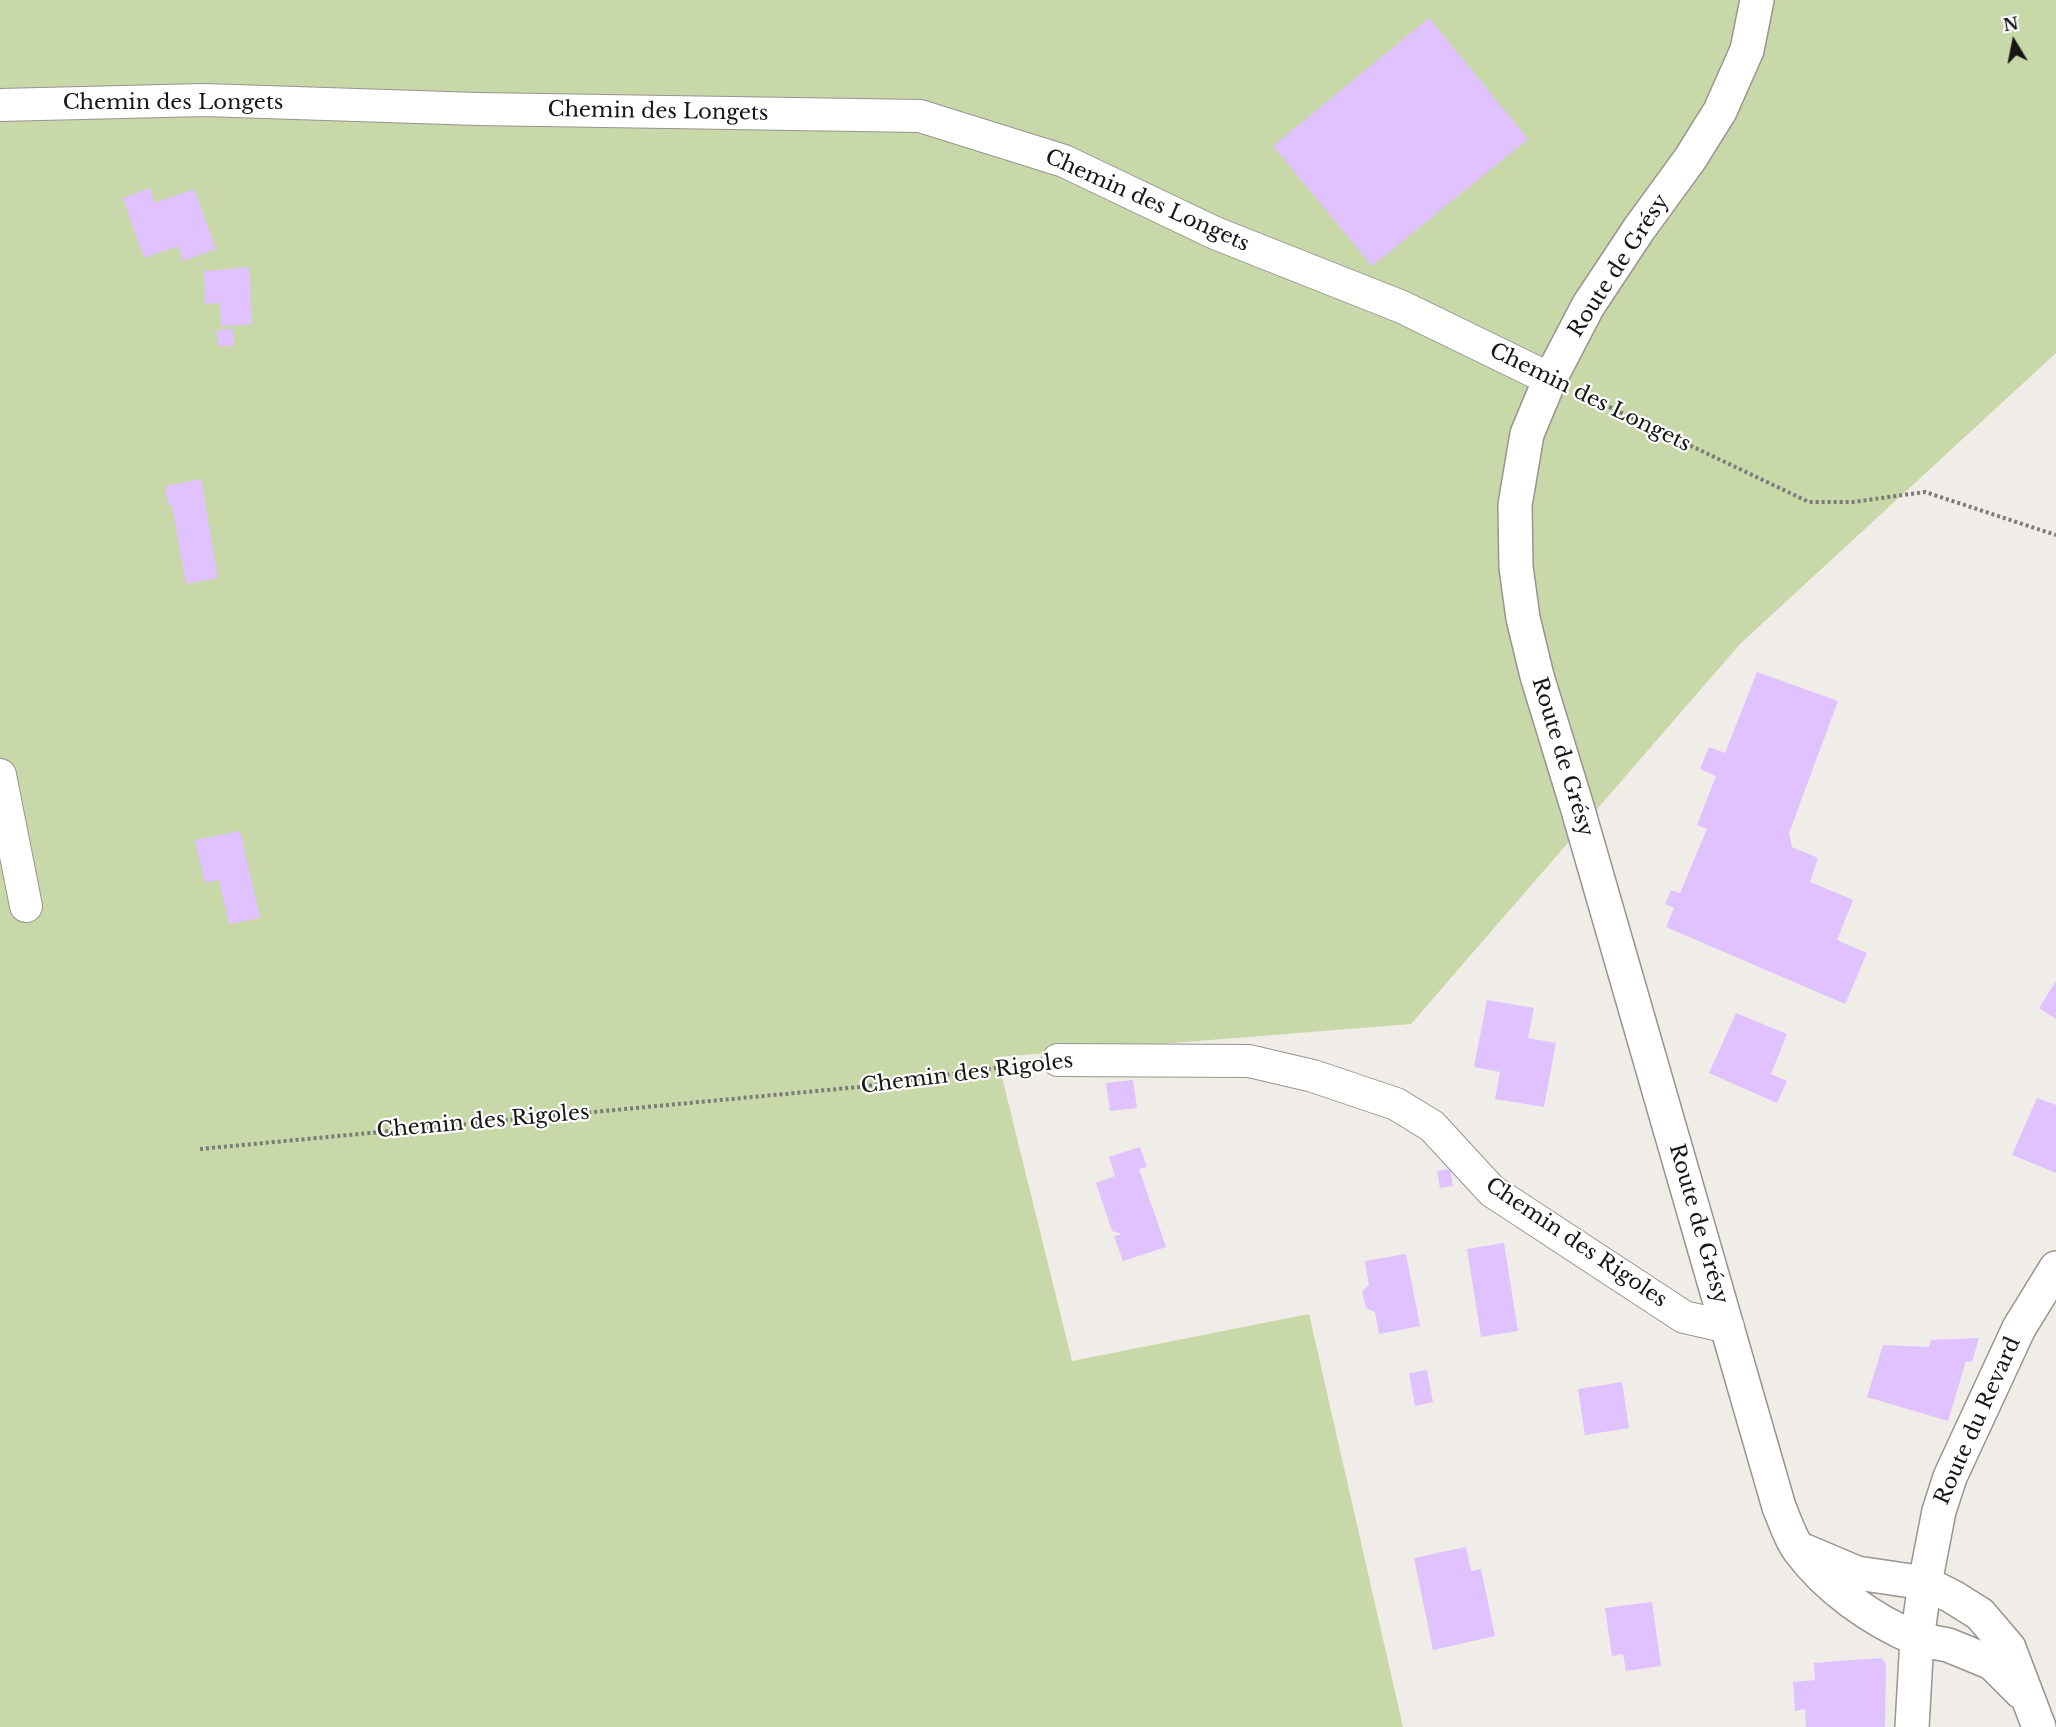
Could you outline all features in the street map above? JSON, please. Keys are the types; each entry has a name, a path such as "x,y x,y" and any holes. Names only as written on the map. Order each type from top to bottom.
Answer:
{"main road":[{"name":"Route de Grésy","path":"1757,0 1748,50 1720,111 1690,159 1639,229 1588,306 1550,379 1527,434 1515,505 1516,567 1523,618 1537,676 1578,810 1779,1508 1798,1548 1833,1588 1895,1630 1917,1639 1948,1645 1992,1663 2033,1712"},
{"name":"Route du Revard","path":"1912,1727 1917,1639 1939,1511 1950,1477 2019,1328 2056,1268"},
{"path":"1798,1548 1857,1573 1925,1583 1980,1614 2009,1648 2033,1712"}],"street":[{"name":"Chemin des Longets","path":"0,105 204,100 490,109 920,116 1064,161 1215,233 1402,307 1550,379"},
{"path":"0,775 26,906"},
{"name":"Chemin des Rigoles","path":"1058,1059 1249,1061 1313,1076 1396,1104 1432,1126 1492,1191 1684,1317 1728,1327"}],"path":[{"name":"Chemin des Longets","path":"1550,379 1809,502 1853,502 1925,492 2056,535"},
{"name":"Chemin des Rigoles","path":"200,1149 859,1087 1058,1059"}],"green space":[{"path":"0,0 2056,0 2056,353 1740,644 1411,1024 997,1057 1072,1361 1309,1314 1403,1727 0,1727"}],"building":[{"path":"1429,18 1528,139 1372,266 1273,146"},
{"path":"150,188 155,203 194,189 216,249 183,261 178,246 144,258 123,198"},
{"path":"249,267 252,324 221,326 220,303 205,304 204,271"},
{"path":"233,329 234,346 218,346 217,330"},
{"path":"201,479 218,578 186,584 172,505 168,505 165,486"},
{"path":"1757,672 1838,701 1789,833 1792,847 1818,858 1810,882 1853,900 1837,940 1867,953 1845,1004 1666,927 1674,908 1665,904 1671,890 1680,893 1707,829 1697,825 1716,776 1700,769 1709,747 1725,753"},
{"path":"240,831 260,918 229,924 219,880 205,883 195,840"},
{"path":"2056,981 2056,1019 2039,1008"},
{"path":"1487,1000 1534,1008 1528,1038 1556,1043 1544,1107 1495,1099 1500,1072 1474,1067"},
{"path":"1736,1013 1787,1034 1771,1074 1787,1081 1777,1103 1709,1073"},
{"path":"1133,1080 1137,1108 1110,1111 1106,1083"},
{"path":"2037,1098 2056,1105 2056,1173 2012,1155"},
{"path":"1140,1147 1147,1167 1139,1169 1166,1247 1123,1261 1114,1236 1122,1234 1112,1231 1096,1183 1115,1176 1109,1157"},
{"path":"1450,1169 1453,1186 1440,1188 1437,1171"},
{"path":"1504,1243 1518,1331 1481,1337 1467,1249"},
{"path":"1406,1254 1420,1326 1379,1334 1375,1312 1366,1308 1362,1291 1369,1285 1365,1261"},
{"path":"1979,1338 1972,1362 1966,1361 1948,1421 1867,1397 1883,1345 1929,1347 1931,1340"},
{"path":"1427,1370 1433,1402 1415,1406 1409,1373"},
{"path":"1622,1382 1629,1428 1585,1435 1578,1389"},
{"path":"1466,1547 1471,1571 1481,1569 1495,1636 1433,1650 1414,1558"},
{"path":"1652,1602 1661,1666 1626,1671 1623,1654 1612,1656 1605,1608"},
{"path":"1881,1658 1886,1664 1885,1727 1806,1727 1805,1709 1795,1711 1793,1682 1815,1680 1814,1663"}]}
